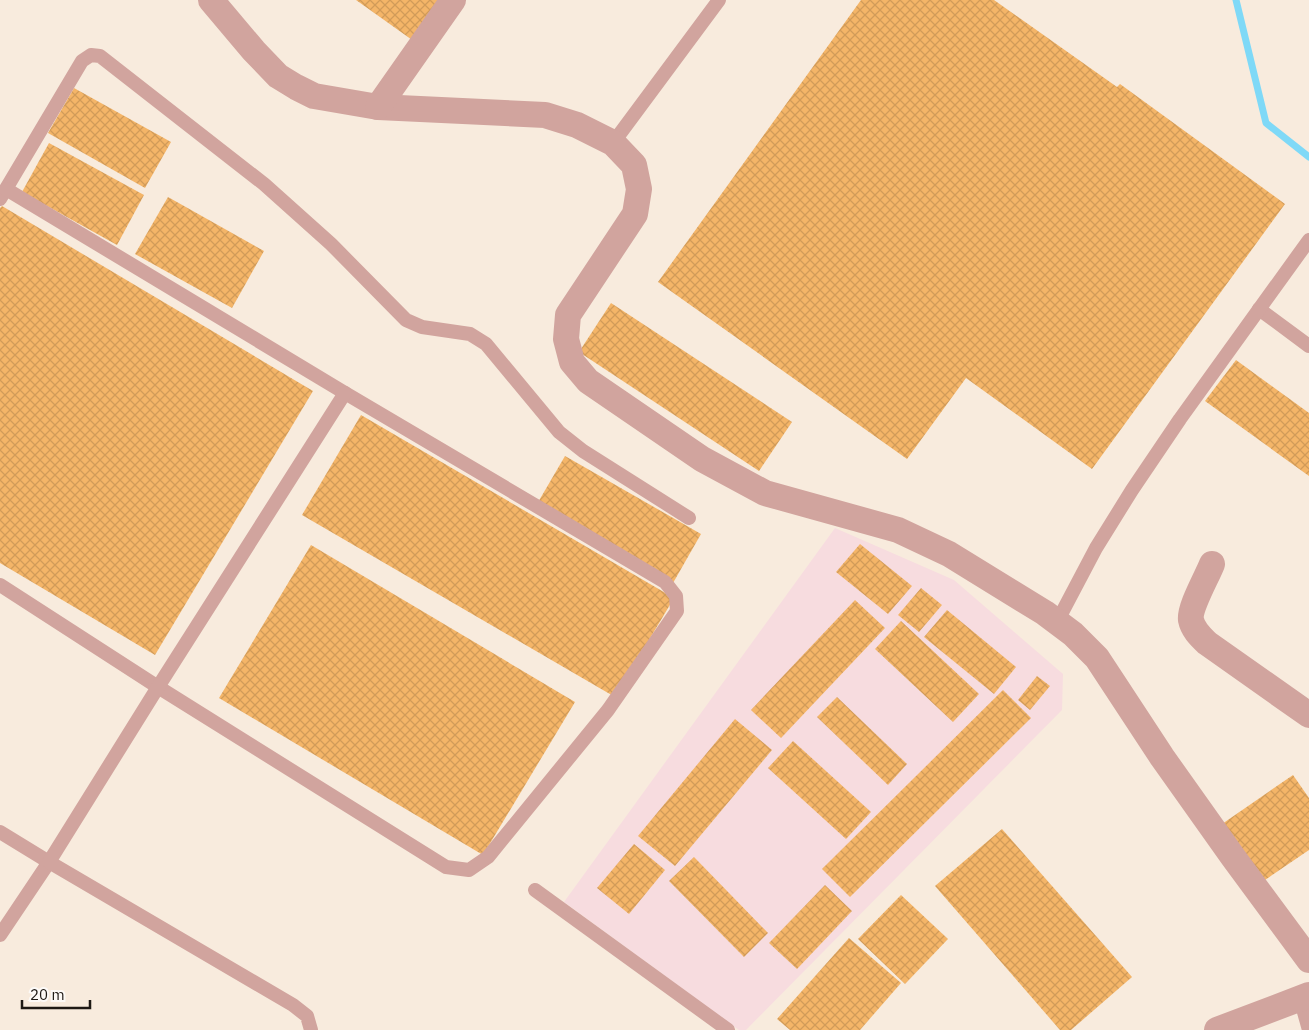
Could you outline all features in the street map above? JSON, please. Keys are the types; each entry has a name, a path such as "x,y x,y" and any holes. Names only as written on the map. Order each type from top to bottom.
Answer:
{"street":[{"path":"211,0 278,76 314,96 378,107 545,115 577,125 613,143 634,165 639,189 635,214 568,315 566,339 572,362 588,381 702,459 765,493 898,530 949,554 1045,613 1073,634 1097,658 1162,757 1232,857 1309,960"},
{"path":"378,107 453,0"},
{"path":"1212,564 1194,604 1191,620 1196,631 1207,643 1309,715"},
{"path":"1217,1030 1304,997"}],"lane":[{"path":"613,143 719,0"},
{"path":"0,585 158,687 446,867 469,870 488,857 608,710 677,611 676,596 665,582 3,194 82,61 91,55 100,56 264,184 331,244 406,320 422,327 470,334 486,344 559,432 583,451 689,518"},
{"path":"1057,622 1096,548 1132,490 1180,419 1309,240"},
{"path":"1259,309 1309,346"},
{"path":"0,935 49,862 345,393"},
{"path":"0,832 293,1005 307,1016 311,1030"},
{"path":"535,890 728,1030"},
{"path":"1304,997 1309,1030"}],"shaded area":[{"path":"835,528 954,580 1063,674 1062,710 746,1030 739,1030 564,902"}],"building":[{"path":"356,0 445,0 415,42"},
{"path":"861,0 994,0 1117,87 1120,84 1285,204 1092,469 966,378 907,459 658,282"},
{"path":"74,88 171,142 145,188 48,133"},
{"path":"49,143 144,195 117,245 22,192"},
{"path":"168,197 264,251 232,308 135,254"},
{"path":"2,206 313,391 155,655 0,563 0,208"},
{"path":"611,303 792,422 759,471 579,352"},
{"path":"1236,360 1309,413 1309,476 1205,401"},
{"path":"361,415 674,598 615,697 302,515"},
{"path":"565,456 701,534 673,583 537,504"},
{"path":"860,544 912,586 888,614 836,572"},
{"path":"311,545 575,702 483,855 219,698"},
{"path":"921,588 942,605 919,632 898,615"},
{"path":"855,600 885,628 781,738 751,710"},
{"path":"947,610 1016,667 994,694 924,637"},
{"path":"901,621 979,694 953,722 875,649"},
{"path":"1037,676 1050,686 1030,710 1018,700"},
{"path":"1003,690 1031,718 850,897 822,869"},
{"path":"837,697 907,764 888,785 817,717"},
{"path":"735,719 772,750 675,866 638,836"},
{"path":"793,741 871,812 846,839 768,768"},
{"path":"1293,775 1309,798 1309,850 1262,882 1222,824"},
{"path":"1002,829 1132,977 1071,1030 1060,1030 935,886"},
{"path":"634,844 665,870 629,914 597,888"},
{"path":"694,857 768,933 744,957 669,881"},
{"path":"825,885 852,911 797,969 769,943"},
{"path":"901,895 948,939 905,984 858,939"},
{"path":"849,938 901,983 860,1030 790,1030 777,1019"}],"waterway":[{"path":"1236,0 1266,123 1309,157"}]}
